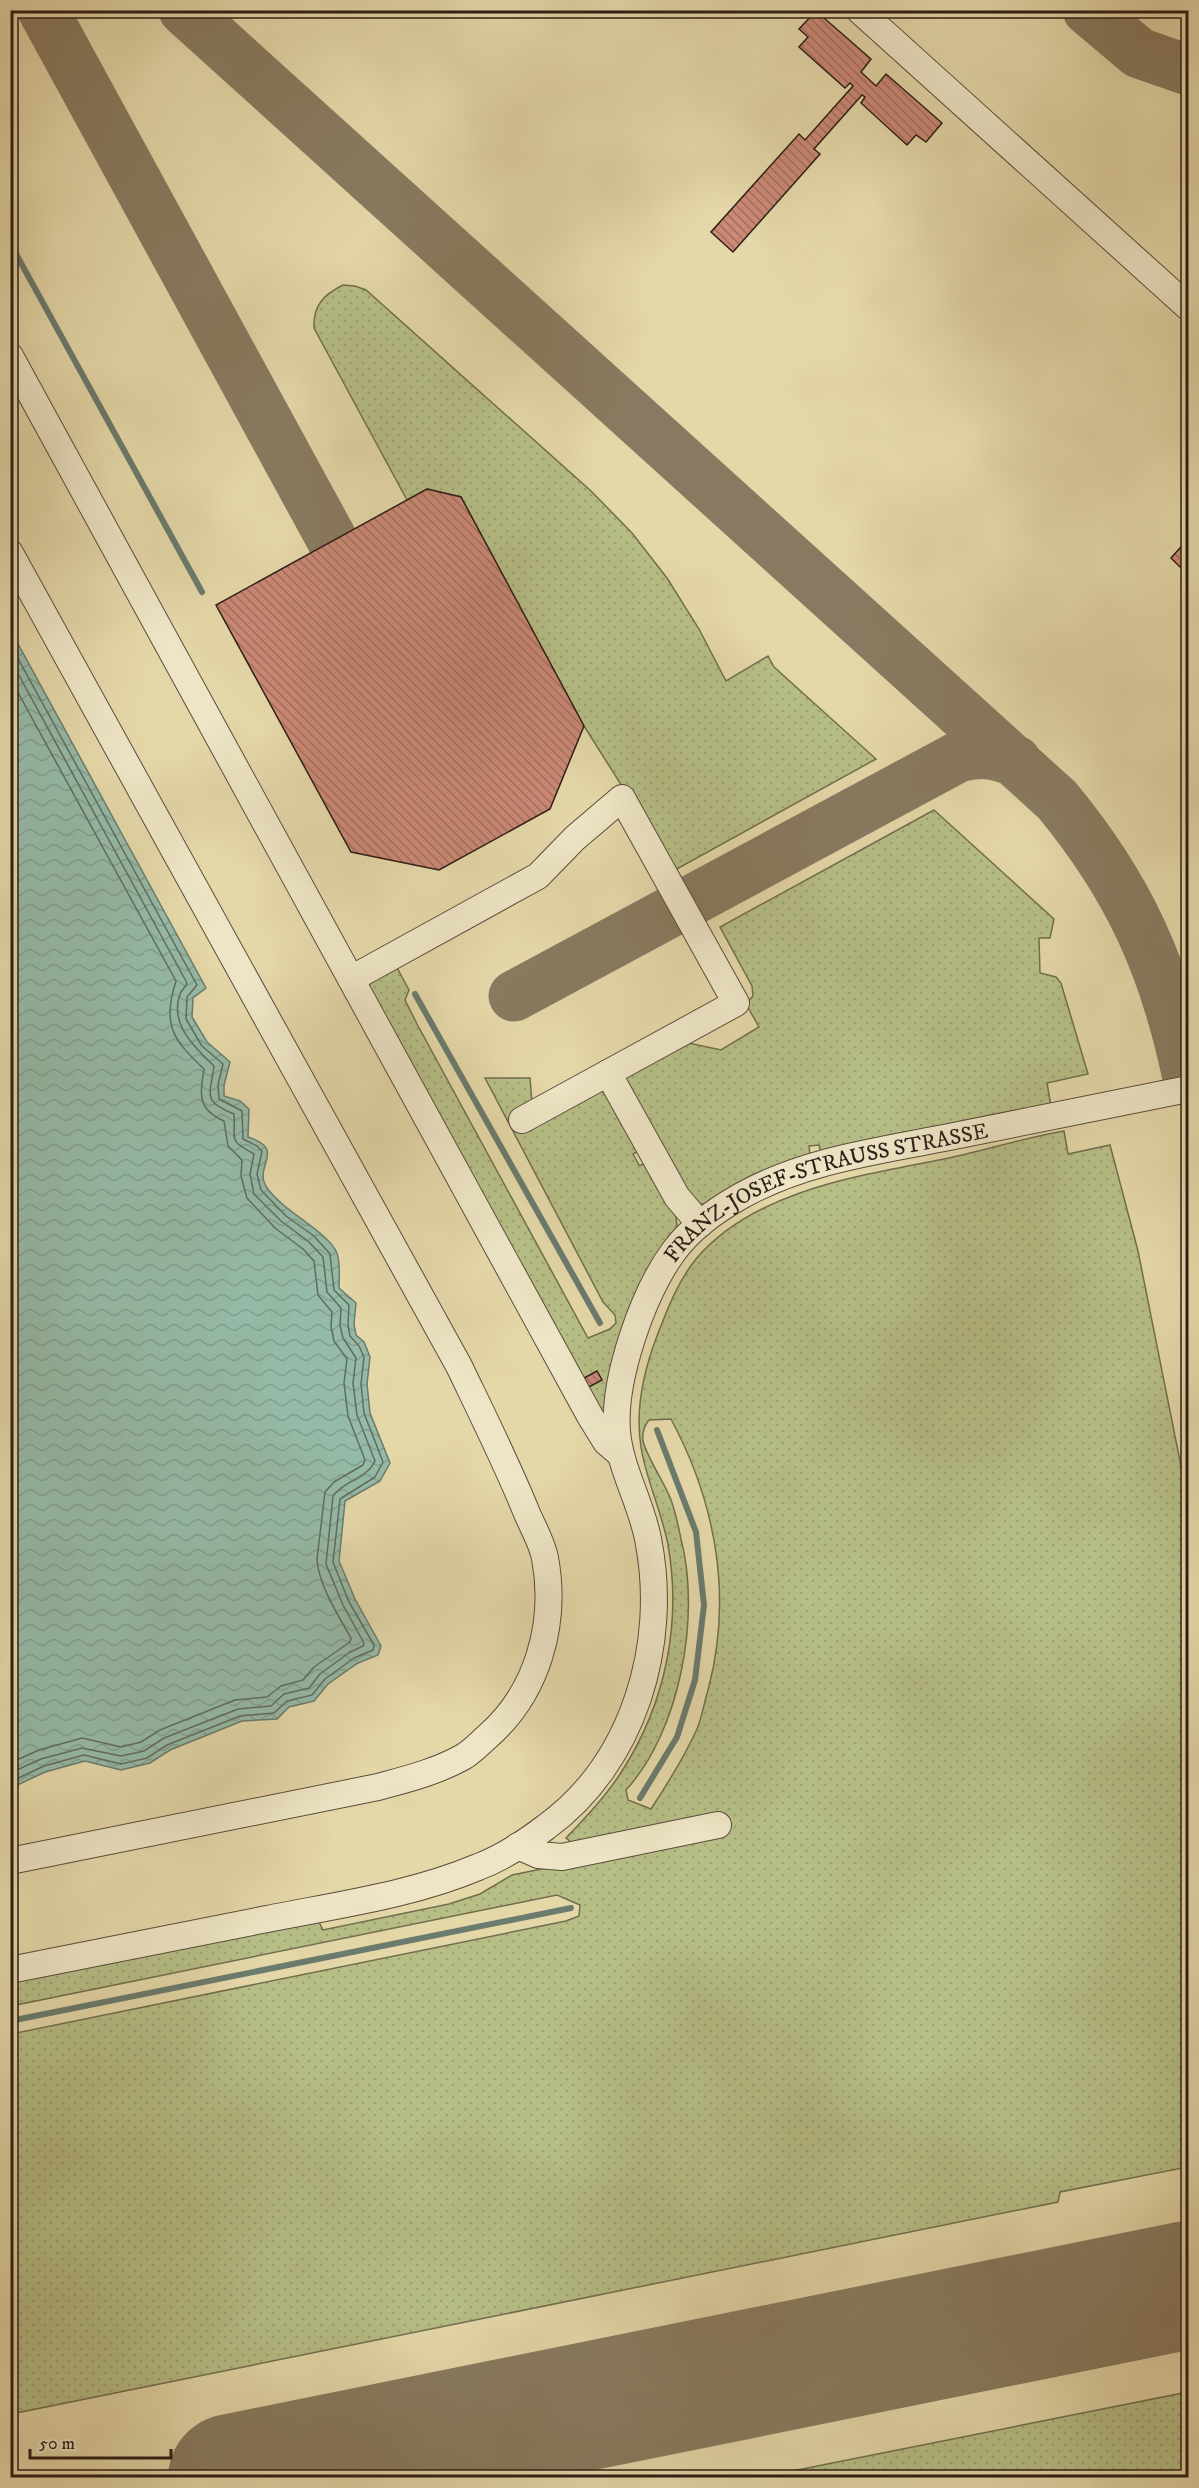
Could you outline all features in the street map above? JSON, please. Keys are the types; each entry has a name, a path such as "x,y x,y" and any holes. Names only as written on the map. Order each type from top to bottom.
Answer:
{"street":[{"path":"859,10 1188,307"},
{"path":"10,356 590,1416 606,1442 621,1455 643,1516 654,1581 654,1622 643,1684 623,1733 598,1774 569,1807 550,1824 518,1846 480,1867 405,1890 10,1970"},
{"path":"10,554 459,1366 517,1488 545,1556 548,1588 547,1626 540,1660 525,1693 500,1726 466,1756 431,1772 378,1787 10,1861"},
{"path":"351,980 538,876 575,838 622,798 736,1003 522,1120"},
{"path":"608,1072 677,1197 700,1224"},
{"name":"FRANZ-JOSEF-STRAUSS STRASSE","path":"621,1455 617,1415 622,1375 628,1349 664,1266 676,1248 700,1224 742,1195 819,1164 1188,1089"},
{"path":"518,1846 538,1855 562,1857 718,1825"}],"green space":[{"path":"343,285 366,290 591,491 632,533 667,578 699,629 726,681 768,656 774,667 876,759 675,870 584,726 461,497 427,489 407,500 314,328 317,307 325,297"},
{"path":"934,810 1054,919 1050,938 1039,938 1040,973 1056,977 1061,983 1088,1074 1047,1083 1051,1106 821,1153 819,1145 809,1146 810,1155 707,1204 692,1204 625,1080 628,1073 684,1042 721,1050 759,1027 746,1004 753,996 752,986 720,927"},
{"path":"394,962 409,990 405,1000 417,1024 588,1338 610,1329 616,1323 615,1315 603,1302 485,1078 530,1078 532,1103 597,1090 606,1093 640,1150 633,1154 639,1165 648,1164 676,1216 677,1228 605,1424 368,991 372,974"},
{"path":"1064,1131 1068,1154 1110,1145 1138,1251 1188,1501 1188,2167 1060,2192 1058,2202 11,2414 11,2034 566,1921 579,1916 580,1905 557,1895 11,2006 11,1981 318,1920 323,1930 449,1904 480,1894 512,1875 719,1833 573,1844 566,1838 610,1789 637,1745 659,1691 666,1663 671,1634 672,1575 665,1533 643,1459 639,1419 648,1362 674,1296 696,1259 719,1236 747,1217 777,1202 842,1180 955,1157","holes":["671,1419 687,1451 709,1517 716,1551 719,1620 715,1655 699,1724 670,1780 651,1809 628,1800 626,1790 645,1765 660,1737 672,1705 687,1637 688,1602 687,1569 675,1511 643,1441 644,1430 649,1420"]},
{"path":"1188,2392 1188,2477 762,2477"}],"water":[{"path":"11,631 206,988 193,998 192,1017 207,1042 230,1062 224,1085 224,1096 240,1101 249,1109 248,1137 260,1142 266,1147 268,1153 263,1173 267,1188 283,1205 331,1243 338,1255 339,1288 356,1303 354,1324 356,1335 364,1342 370,1357 367,1384 370,1413 390,1463 380,1481 345,1501 339,1561 355,1599 381,1646 378,1655 358,1663 328,1684 314,1701 289,1707 277,1719 242,1721 170,1750 150,1763 121,1770 85,1761 45,1772 11,1788"}],"building":[{"path":"816,11 871,59 861,72 876,86 886,74 942,123 926,142 916,135 907,145 861,103 865,97 862,95 814,149 820,154 733,252 711,232 799,134 805,140 853,86 850,83 845,88 799,47 808,37 799,29"},
{"path":"427,489 461,497 584,726 550,809 439,870 351,852 216,605"},
{"path":"1188,539 1188,558 1180,567 1171,558"},
{"path":"597,1371 602,1380 589,1387 584,1378"}],"waterway":[{"path":"10,243 202,592"},
{"path":"415,994 600,1323"},
{"path":"640,1798 677,1737 695,1680 704,1605 696,1532 657,1430"},
{"path":"10,2021 571,1908"}],"taxiway":[{"path":"43,10 366,602"},
{"path":"184,10 1057,800 1105,865 1141,930 1168,1000 1188,1078"},
{"path":"1088,10 1139,53 1188,70"},
{"path":"514,996 958,757 987,754 1016,761"}],"runway":[{"path":"232,2478 1188,2285"}]}
